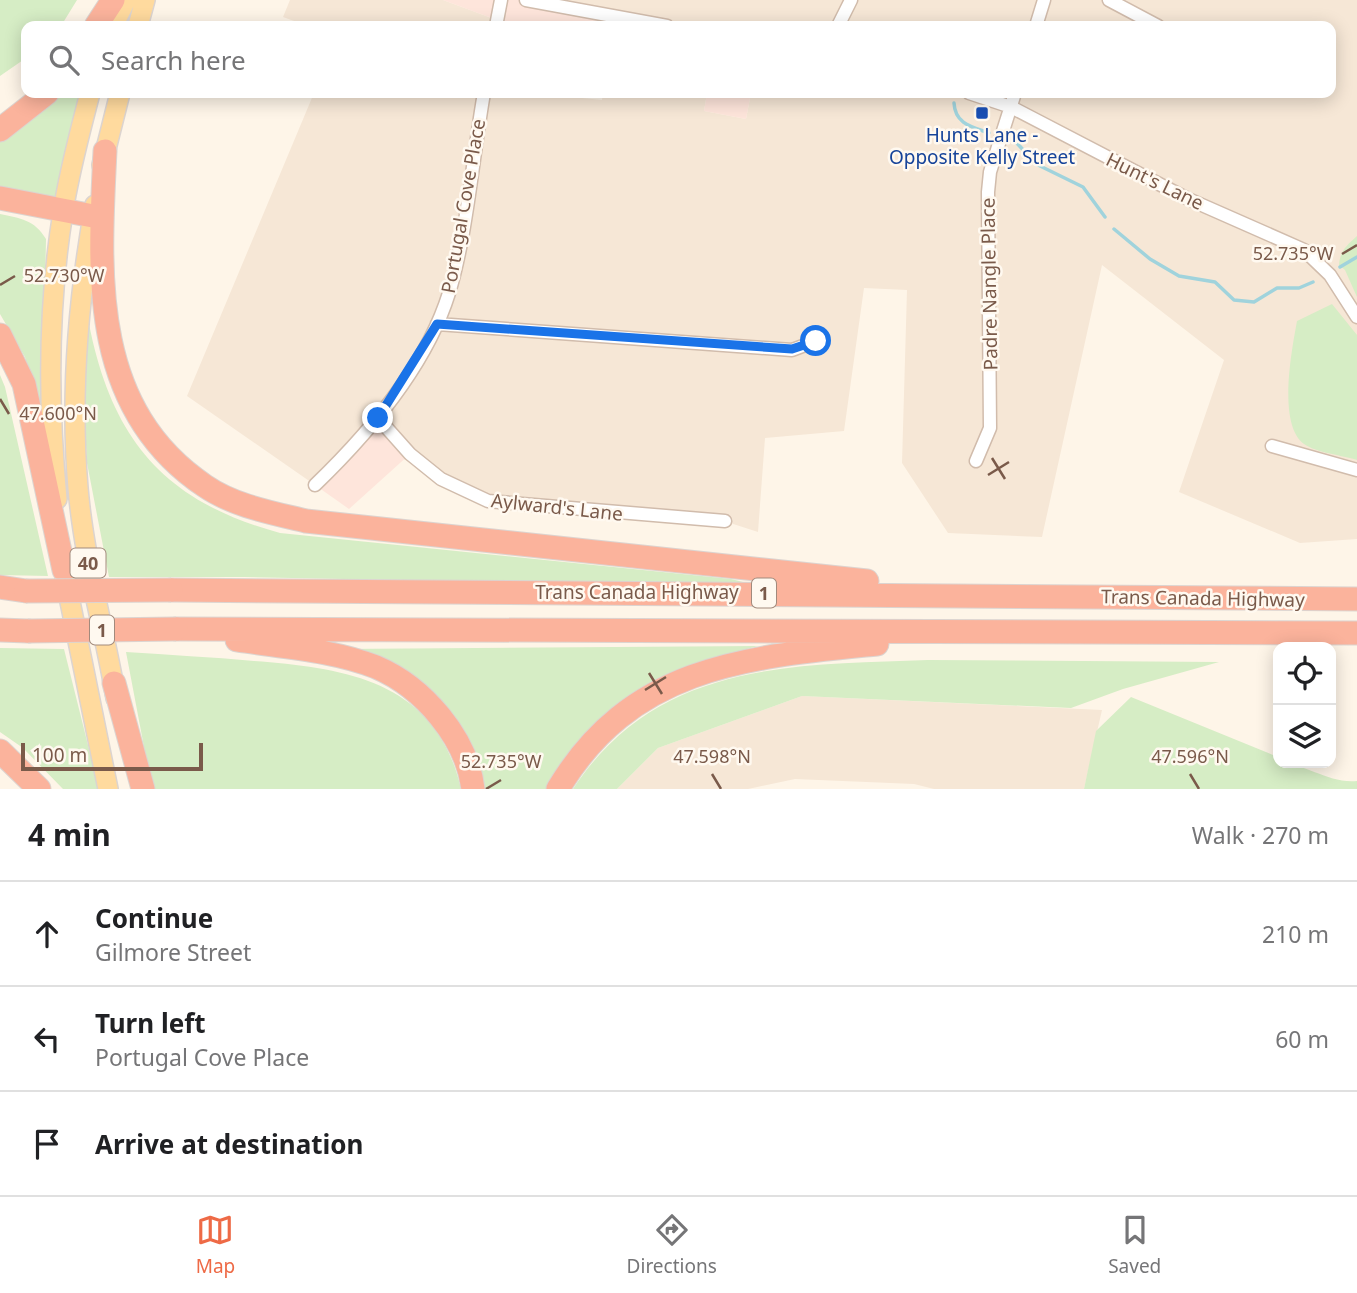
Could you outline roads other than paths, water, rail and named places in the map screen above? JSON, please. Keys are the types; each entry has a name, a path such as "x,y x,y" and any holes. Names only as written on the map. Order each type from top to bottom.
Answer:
{"highway":[{"path":"99,21 113,0"},
{"path":"0,130 41,98"},
{"path":"105,151 100,255 104,315 111,354 127,393 147,428 176,464 207,488 250,506 306,522 1006,595"},
{"path":"0,198 93,216"},
{"path":"0,335 24,384 64,570"},
{"name":"Trans Canada Highway","path":"0,589 1357,599"},
{"path":"176,629 344,658 377,668 406,685 437,712 457,740 472,775 473,789"},
{"name":"Trans Canada Highway","path":"0,631 176,629 1357,633"},
{"path":"558,789 593,741 628,710 668,685 719,666 786,653 1008,632"},
{"path":"114,683 143,789"},
{"path":"0,751 39,789"}],"main road":[{"path":"116,21 126,0"},
{"path":"139,21 145,0"},
{"name":"40","path":"89,98 63,210 54,321 54,468 64,570 108,789"},
{"name":"40","path":"119,98 105,151 93,216 77,334 74,420 78,489 88,562 114,683 132,789"}],"street":[{"path":"497,21 501,0"},
{"path":"526,0 640,21"},
{"path":"840,21 851,0"},
{"path":"1038,21 1044,0"},
{"path":"1109,0 1149,21"},
{"name":"Portugal Cove Place","path":"315,485 378,418 437,324 456,264 483,98"},
{"name":"Hunt's Lane","path":"984,98 1011,107 1186,198 1304,250 1330,275 1357,317"},
{"name":"Padre Nangle Place","path":"976,461 990,428 988,182 1014,98"},
{"path":"437,324 792,349 816,341"},
{"name":"Aylward's Lane","path":"378,418 410,454 441,479 488,501 724,521"},
{"path":"1272,446 1357,470"}],"waterway":[{"path":"954,103 961,120 989,133"},
{"path":"1015,141 1036,164 1083,187 1105,217"},
{"path":"1114,229 1150,259 1179,276 1215,282 1234,300 1254,302 1277,288 1299,288 1313,282"},
{"path":"1340,267 1357,257"}],"place":[{"name":"Hunts Lane - Opposite Kelly Street","path":"982,113"}]}
